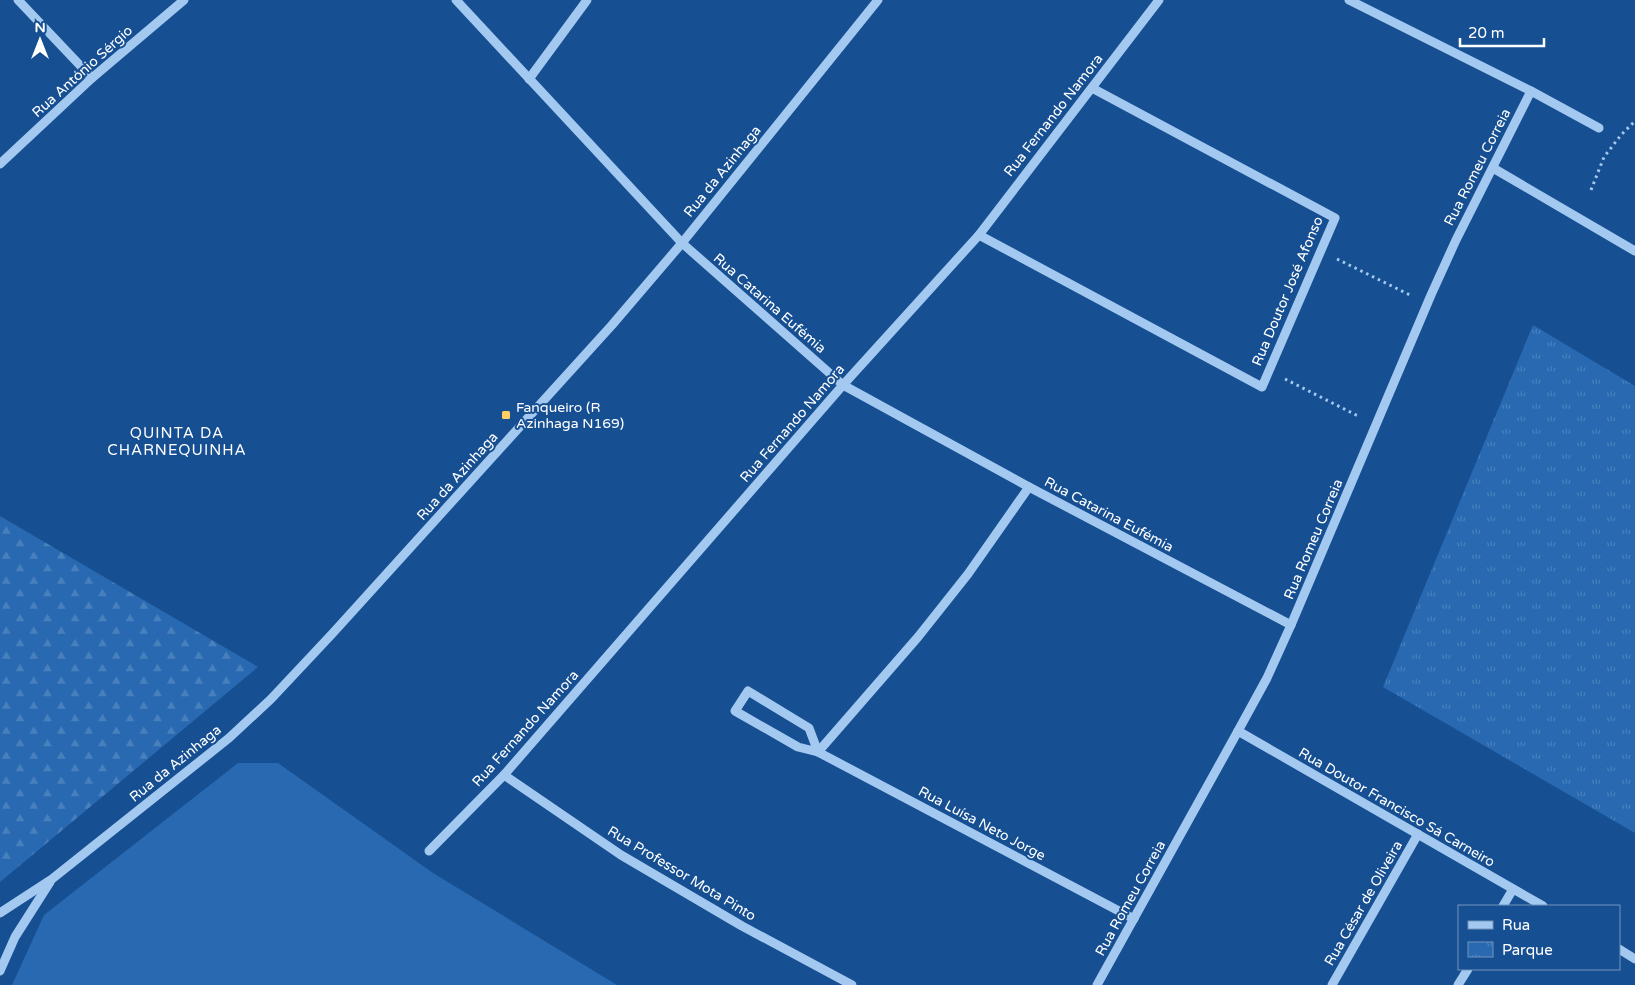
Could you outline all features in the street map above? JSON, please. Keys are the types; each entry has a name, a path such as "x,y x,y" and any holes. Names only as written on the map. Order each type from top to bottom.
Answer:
{"street":[{"path":"18,0 92,78"},
{"name":"Rua António Sérgio","path":"0,164 92,78 184,0"},
{"name":"Rua Catarina Eufémia","path":"456,0 682,243 842,385 1029,487 1291,625"},
{"path":"528,79 587,0"},
{"name":"Rua da Azinhaga","path":"0,913 52,879 228,738 271,699 593,347 682,243 878,0"},
{"name":"Rua Fernando Namora","path":"429,851 504,775 842,385 979,235 1159,0"},
{"path":"1349,0 1531,91 1599,128"},
{"name":"Rua Doutor José Afonso","path":"979,235 1262,387 1335,218 1092,88"},
{"name":"Rua Romeu Correia","path":"1096,985 1267,678 1456,240 1531,91"},
{"path":"1492,168 1635,251"},
{"path":"818,752 929,623 968,574 1029,487"},
{"name":"Rua Luísa Neto Jorge","path":"818,752 810,728 748,691 734,711 798,746 818,752 1134,919"},
{"name":"Rua Doutor Francisco Sá Carneiro","path":"1238,731 1541,905"},
{"name":"Rua Professor Mota Pinto","path":"504,775 621,855 742,926 852,985"},
{"name":"Rua César de Oliveira","path":"1332,985 1418,834"},
{"path":"0,971 15,938 52,879"},
{"path":"1504,905 1513,889"},
{"path":"1620,950 1635,959"},
{"path":"1458,985 1467,970"}],"path":[{"path":"1591,190 1604,157 1635,121"},
{"path":"1321,251 1428,303"},
{"path":"1269,371 1376,424"}],"green space":[{"path":"1533,325 1635,386 1635,833 1383,687"},
{"path":"0,516 258,667 0,882"},
{"path":"238,763 278,763 433,873 617,985 12,985 44,915"}],"place":[{"name":"Fanqueiro (R Azinhaga N169)","path":"506,415"}],"district":[{"name":"QUINTA DA CHARNEQUINHA","path":"177,442"}]}
